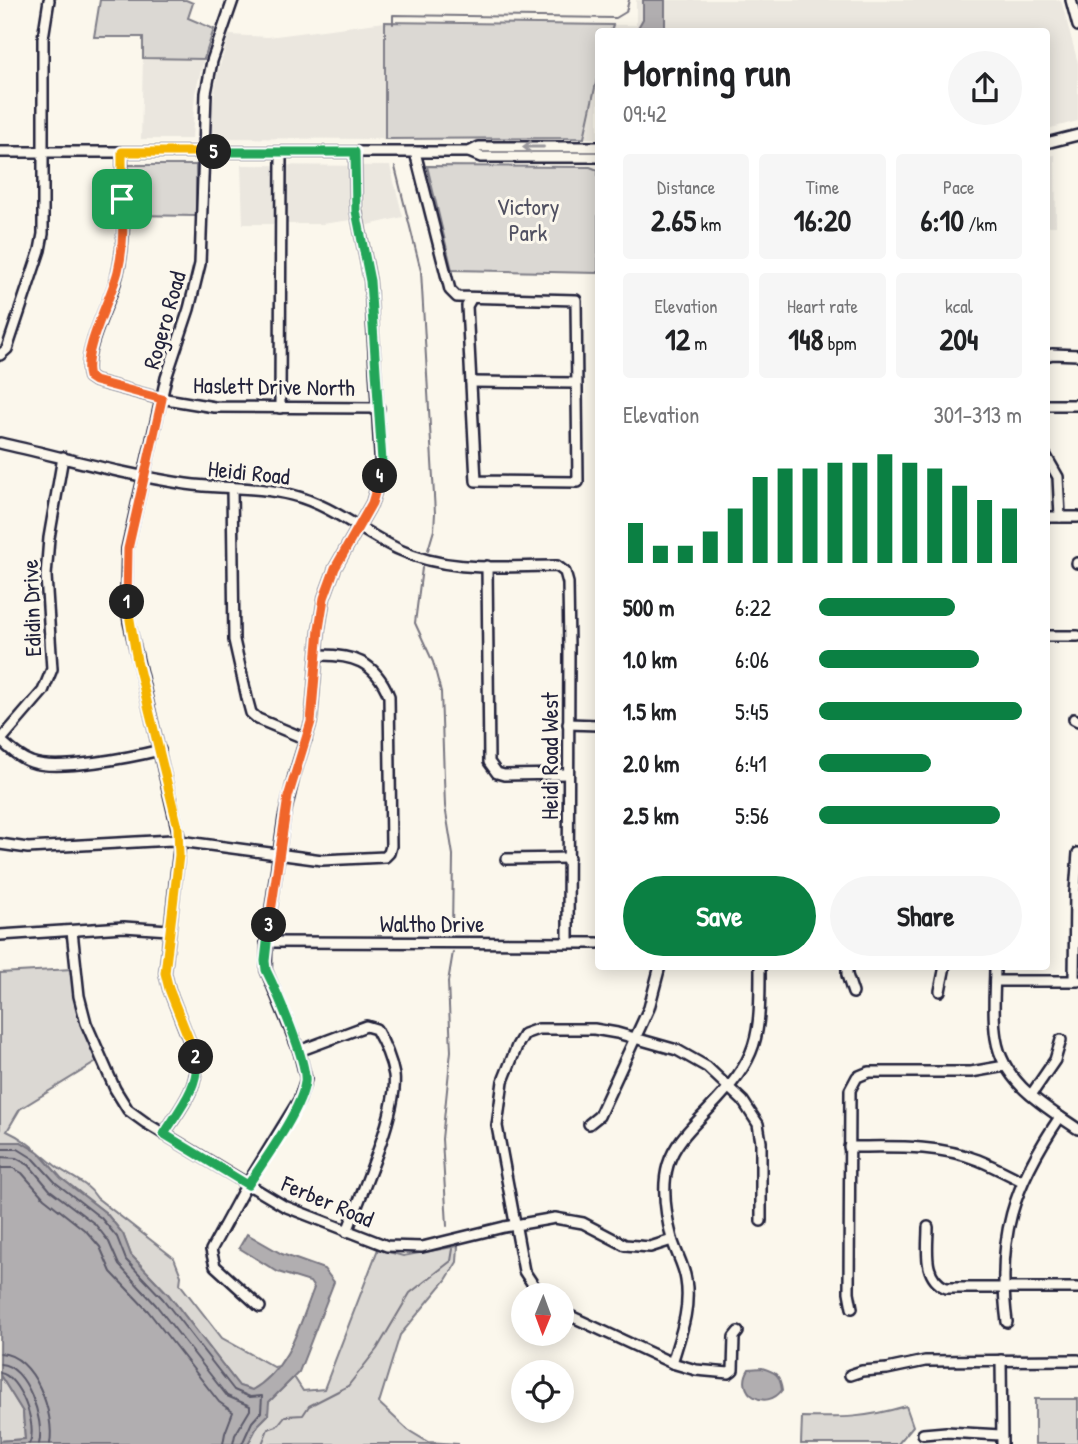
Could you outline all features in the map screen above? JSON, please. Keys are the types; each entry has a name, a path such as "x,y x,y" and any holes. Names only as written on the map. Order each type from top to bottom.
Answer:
{"street":[{"path":"0,355 6,349 41,244 44,188 43,38 49,0"},
{"name":"Rogero Road","path":"164,1134 194,1085 197,1073 196,1058 165,973 180,841 137,661 126,597 128,549 162,399 200,264 202,152 209,77 233,0"},
{"path":"1071,0 1078,26"},
{"path":"1050,142 1078,135"},
{"path":"469,152 479,147 595,147"},
{"path":"0,152 469,152 481,157 595,157"},
{"name":"Haslett Drive North","path":"122,152 121,257 114,285 94,337 87,368 89,377 162,399 214,407 379,408"},
{"path":"280,408 281,152"},
{"path":"260,1307 218,1269 211,1255 214,1242 304,1089 305,1072 299,1051 266,970 266,942 288,797 311,722 319,629 328,585 372,503 381,472 370,281 356,211 355,152"},
{"path":"415,152 450,290 461,299 471,299 576,300 578,482 476,481 467,306 471,299"},
{"path":"1050,355 1078,355"},
{"path":"471,382 576,383"},
{"path":"1050,405 1078,404"},
{"name":"Heidi Road","path":"0,443 187,484 262,489 300,497 359,526 394,547 443,564 557,566 565,572"},
{"name":"Edidin Drive","path":"0,740 43,691 52,669 46,576 49,538 63,457"},
{"path":"1050,463 1058,477 1060,517"},
{"path":"232,488 234,640 251,713 258,719 306,739"},
{"path":"1050,517 1078,517"},
{"path":"487,566 489,762 497,773 505,775 568,774"},
{"name":"Heidi Road West","path":"565,572 568,583 569,942"},
{"path":"1050,636 1078,636"},
{"path":"0,844 28,848 163,840 278,855 348,860 379,859 389,853 391,833 389,696 380,677 362,662 342,656 317,655"},
{"path":"568,724 595,724"},
{"path":"0,740 20,757 38,764 106,761 160,750"},
{"path":"995,981 1076,981 1078,853"},
{"path":"506,859 569,858"},
{"path":"0,935 124,927 169,930"},
{"name":"Ferber Road","path":"72,931 79,996 86,1022 115,1089 128,1110 293,1210 347,1232 404,1249 555,1218 583,1223 625,1245 650,1247 673,1240"},
{"name":"Waltho Drive","path":"266,942 595,943"},
{"path":"589,1124 599,1116 649,1008 659,970"},
{"path":"672,1363 688,1304 686,1278 665,1205 667,1168 685,1133 742,1073 758,1032 760,970"},
{"path":"847,970 853,993"},
{"path":"940,991 944,970"},
{"path":"995,970 996,1038 1005,1066 1021,1087 1078,1129"},
{"path":"299,1051 361,1027 376,1029 389,1057 394,1089 387,1119 347,1232"},
{"path":"532,1283 524,1271 514,1226 498,1143 497,1115 503,1081 524,1034 538,1029 594,1029 635,1038 690,1055 707,1067 752,1112 761,1136 761,1221"},
{"path":"1031,1095 1055,1060 1061,1040"},
{"path":"852,1308 849,1292 850,1090 857,1077 869,1072 971,1072 1005,1066"},
{"path":"1007,1322 1004,1288 1006,1238 1022,1181 1060,1117"},
{"path":"849,1147 909,1146 942,1150 978,1159 1022,1181"},
{"path":"928,1227 929,1271 941,1286 1078,1288"},
{"path":"574,1318 672,1363 703,1371 729,1373 733,1370 734,1337 738,1332"},
{"path":"850,1375 862,1370 887,1369 925,1360 1078,1360"},
{"path":"923,1434 946,1432 1001,1439 1001,1360"}],"shaded area":[{"path":"636,0 1061,0 1078,63 1078,121 1050,128 1050,28 612,28 613,25 636,25"},
{"path":"385,22 385,139 211,138 212,108 218,72 229,35 268,37"},
{"path":"143,58 204,59 195,93 192,139 141,139"},
{"path":"595,88 595,138 584,138"},
{"path":"1055,155 1056,226 1050,226 1050,156"},
{"path":"241,165 390,166 403,217 364,226 351,220 322,224 243,224"}],"green space":[{"path":"100,0 186,0 193,3 188,18 214,29 204,59 143,58 143,37 94,37"},
{"path":"385,22 613,25 612,28 595,28 595,88 584,138 385,139"},
{"path":"128,165 196,165 196,216 129,215"},
{"name":"Victory Park","path":"427,166 595,169 595,273 452,270"},
{"path":"72,969 98,1061 20,1109 7,1131 27,1143 84,1184 97,1198 174,1258 181,1276 180,1284 222,1338 274,1367 280,1366 266,1382 252,1390 239,1386 168,1294 131,1255 123,1234 106,1213 61,1178 39,1153 21,1142 0,1142 0,973"},
{"path":"458,1246 457,1262 446,1280 400,1335 379,1403 408,1430 428,1442 459,1444 248,1444 258,1425 268,1415 268,1402 294,1377 303,1391 324,1389 378,1249 403,1256"},
{"path":"0,1375 23,1412 25,1439 0,1441"},
{"path":"1035,1399 1078,1399 1078,1444 1035,1444"},
{"path":"906,1406 913,1426 898,1444 801,1444 802,1417 854,1416"}],"water":[{"path":"643,0 665,0 665,28 638,28 643,19"},
{"path":"1,1142 21,1142 39,1153 61,1178 106,1213 123,1234 131,1255 168,1294 239,1386 252,1390 275,1371 298,1331 314,1288 310,1282 278,1272 239,1248 247,1234 282,1254 324,1269 334,1282 299,1372 269,1402 268,1415 258,1425 248,1444 0,1444 0,1441 25,1439 23,1412 0,1375"},
{"path":"762,1368 776,1375 782,1390 768,1399 754,1397 746,1386 745,1378 749,1369"}],"waterway":[{"path":"393,24 393,15 616,18 626,12 629,0"},
{"path":"395,167 421,271 435,513 434,530 428,550"},
{"path":"422,568 415,623 433,662 441,692 445,806 453,855 452,933"},
{"path":"447,1226 442,1139 451,1051 448,982 453,952"},
{"path":"262,1444 268,1429 277,1426 285,1416 303,1415 309,1406 348,1386 377,1349 410,1293 451,1261 453,1249"}],"route":[{"path":"122,152 355,152 356,211 370,281 381,472 372,503 335,568 324,598 311,722 288,797 267,936 266,970 304,1064 306,1079 299,1100 248,1185 164,1134 194,1085 197,1068 196,1058 165,973 180,841 137,661 126,597 128,549 162,399 95,381 87,374 94,337 114,285 121,257 122,199 122,152"}]}
